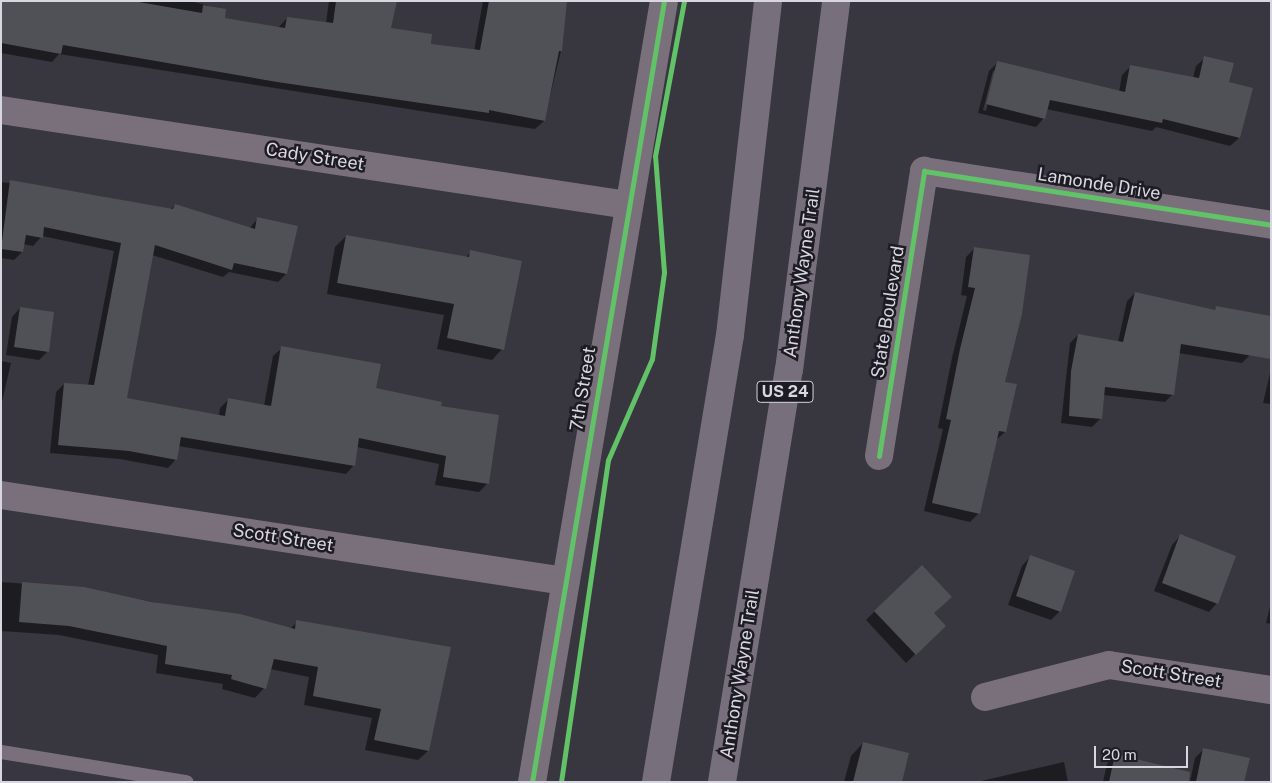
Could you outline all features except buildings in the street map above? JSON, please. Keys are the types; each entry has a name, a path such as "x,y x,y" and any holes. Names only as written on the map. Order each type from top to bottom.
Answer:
{"highway":[{"path":"656,782 730,335 768,1"},
{"name":"Anthony Wayne Trail","path":"722,782 789,370 836,1"}],"street":[{"name":"7th Street","path":"532,782 664,1"},
{"name":"Cady Street","path":"1,110 628,205"},
{"name":"Lamonde Drive","path":"924,172 1271,225"},
{"name":"State Boulevard","path":"879,456 924,172"},
{"name":"Scott Street","path":"1,495 566,581"},
{"name":"Scott Street","path":"985,697 1109,665 1271,690"}],"lane":[{"path":"1,752 187,782"}],"cycle path":[{"path":"532,782 664,1"},
{"path":"561,782 608,460 652,359 664,272 655,156 684,1"},
{"path":"879,456 924,171 1271,225"}]}
